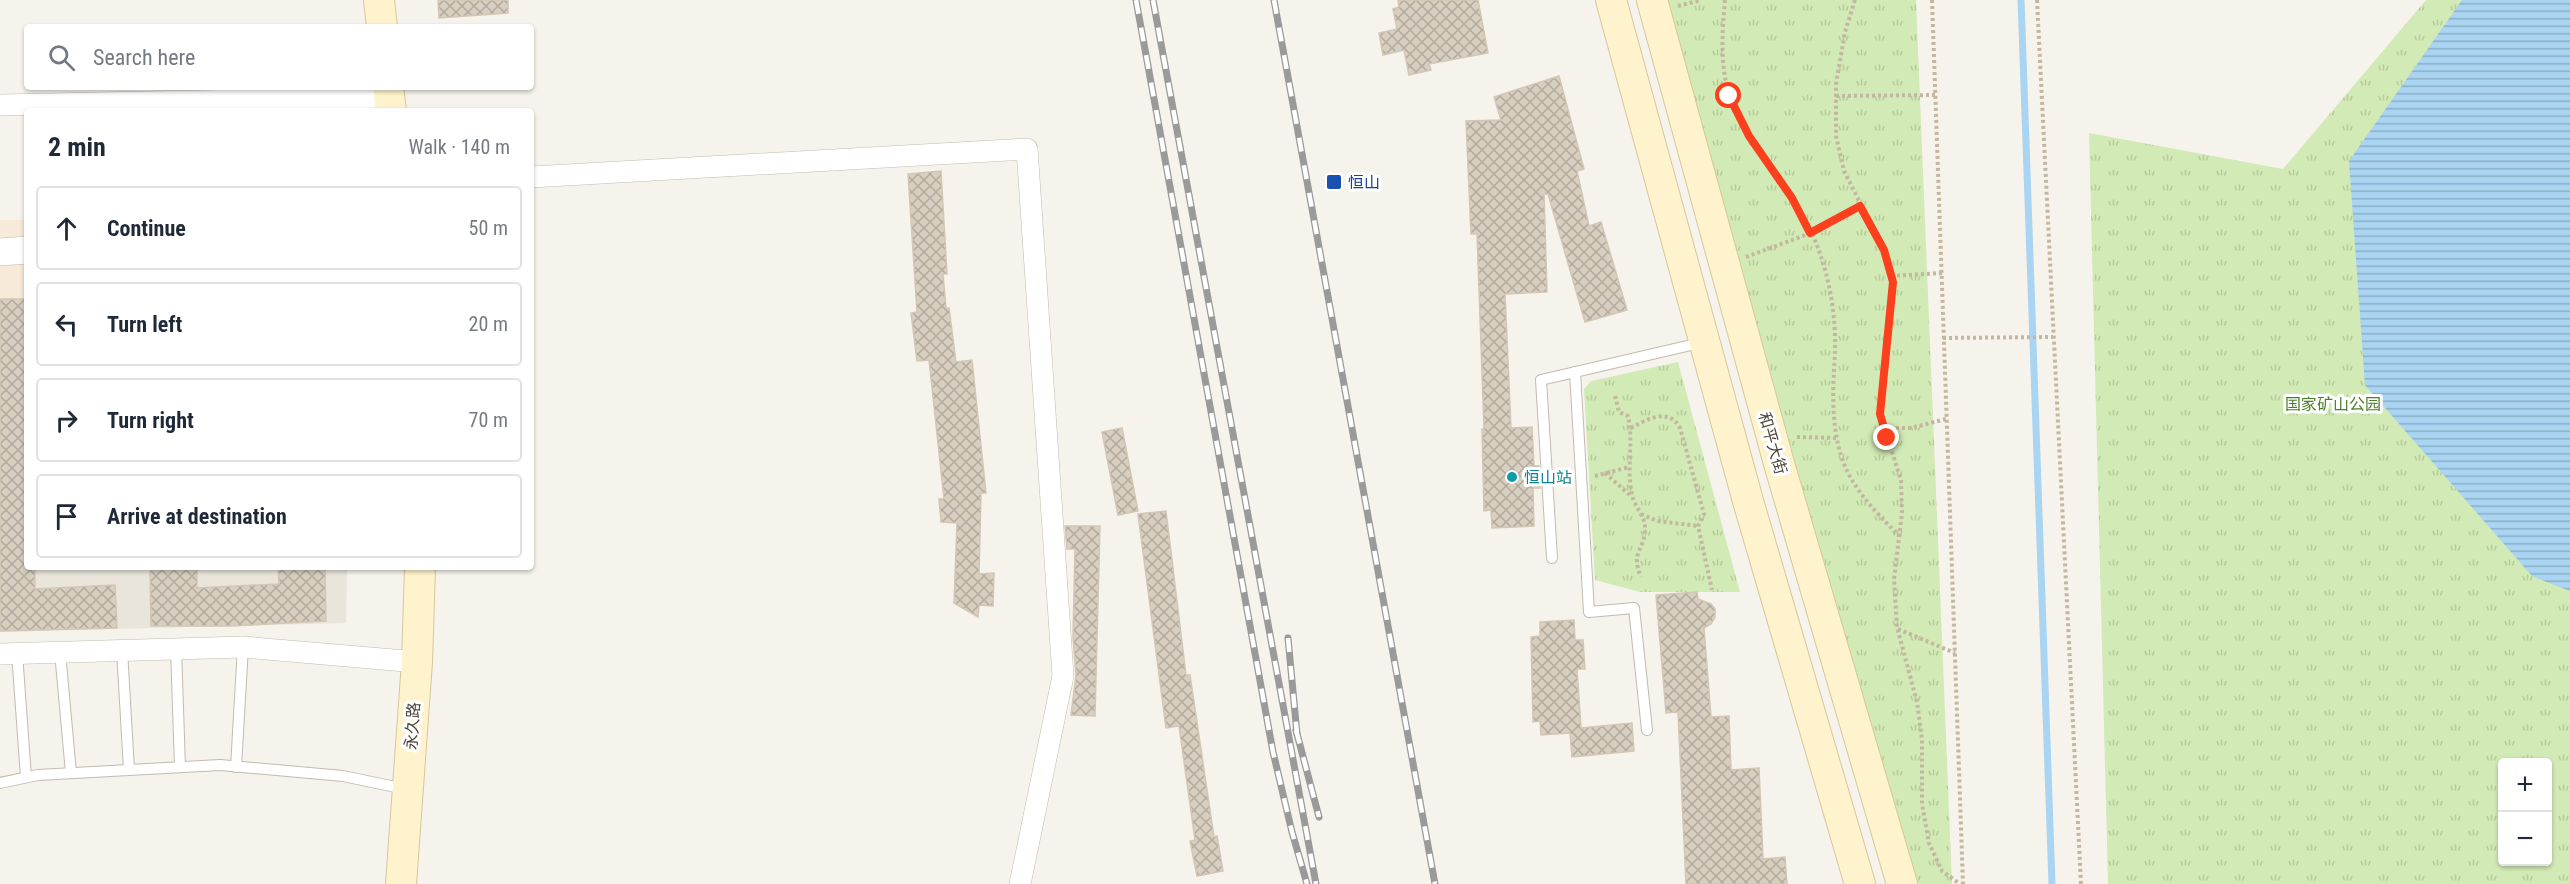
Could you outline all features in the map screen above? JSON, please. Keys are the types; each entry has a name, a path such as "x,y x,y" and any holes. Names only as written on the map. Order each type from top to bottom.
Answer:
{"main road":[{"path":"379,0 382,24"},
{"path":"1611,0 1748,501 1860,884"},
{"name":"和平大街","path":"1652,0 1771,435 1902,884"},
{"name":"永久路","path":"401,884 417,662 420,570"}],"street":[{"path":"0,105 389,98"},
{"path":"534,177 1027,149 1063,676 1020,884"},
{"path":"0,252 24,250"},
{"path":"9,654 243,647 417,662"}],"lane":[{"path":"1552,558 1541,380 1704,342"},
{"path":"1575,372 1589,612 1634,608 1647,730"},
{"path":"236,767 243,647"},
{"path":"176,649 180,767"},
{"path":"122,650 129,770"},
{"path":"60,652 71,773"},
{"path":"9,654 26,777"},
{"path":"0,783 26,777 71,773 180,767 236,767 344,776 408,789"}],"path":[{"path":"1725,0 1721,48 1729,96 1749,136 1792,198 1818,248 1832,295 1835,349 1832,391 1844,464 1867,504 1899,536"},
{"path":"1855,0 1845,32 1836,96 1836,136 1844,171 1884,250 1892,276 1880,414 1901,480 1902,513 1894,579 1898,628 1917,702 1922,739 1922,804 1929,843 1942,871 1962,884"},
{"path":"1932,0 1962,884"},
{"path":"2037,0 2081,884"},
{"path":"1836,96 1936,95"},
{"path":"1724,265 1810,233 1860,206"},
{"path":"1892,276 1942,273"},
{"path":"1943,339 2054,337"},
{"path":"1615,396 1619,412 1628,416 1631,428 1632,450 1629,467 1632,496 1646,527 1636,554 1637,568 1641,578"},
{"path":"1631,428 1647,419 1666,415 1676,420 1704,514 1698,526 1712,590"},
{"path":"1884,428 1911,428 1946,419"},
{"path":"1771,435 1838,438"},
{"path":"1581,480 1629,467"},
{"path":"1605,473 1632,496"},
{"path":"1641,514 1657,521 1698,526"},
{"path":"1898,628 1955,653"}],"shaded area":[{"path":"0,220 24,220 24,348 0,349"},
{"path":"0,274 24,534 24,570 347,570 346,623 0,632"}],"green space":[{"path":"1667,0 1916,0 1952,884 1912,884"},
{"name":"国家矿山公园","path":"2426,0 2570,0 2570,884 2108,884 2089,133 2283,169"},
{"path":"1678,362 1740,592 1640,592 1595,580 1584,389 1591,381"}],"water":[{"path":"2462,0 2570,0 2570,591 2532,576 2365,385 2349,161"}],"building":[{"path":"438,0 508,0 508,13 439,18"},
{"path":"1398,0 1478,0 1488,53 1429,64 1431,70 1409,75 1404,50 1383,55 1379,33 1397,29 1393,9 1399,7"},
{"path":"1559,76 1584,169 1577,171 1589,226 1601,222 1627,310 1585,322 1548,194 1544,194 1547,292 1505,294 1511,428 1532,427 1534,466 1539,466 1540,488 1533,488 1534,526 1492,528 1491,510 1484,511 1482,429 1484,429 1477,234 1471,234 1466,121 1501,120 1494,97"},
{"path":"941,171 947,274 943,274 946,308 949,308 956,362 972,360 986,493 981,493 979,574 994,573 993,606 979,605 978,617 954,603 957,523 941,522 939,499 944,499 929,360 917,361 911,313 917,312 908,174"},
{"path":"0,299 24,299 24,570 35,570 35,589 115,585 117,628 0,631"},
{"path":"1122,428 1138,511 1118,515 1102,432"},
{"path":"1166,511 1186,675 1190,675 1214,837 1217,836 1223,871 1197,876 1190,841 1195,840 1179,726 1166,728 1138,514"},
{"path":"1065,526 1100,526 1095,716 1071,715 1076,675 1073,637 1075,549 1067,549"},
{"path":"150,570 197,570 197,588 279,584 278,570 325,570 326,621 230,626 151,626"},
{"path":"1697,592 1698,599 1711,604 1715,609 1715,617 1711,624 1704,628 1711,717 1729,716 1731,770 1759,768 1763,859 1785,857 1787,884 1686,884 1678,712 1666,713 1656,595"},
{"path":"1574,620 1575,640 1583,640 1585,669 1577,669 1581,728 1632,723 1634,751 1572,757 1570,733 1541,735 1540,721 1533,722 1531,637 1540,636 1540,622"}],"waterway":[{"path":"2021,0 2052,884"}],"railway":[{"path":"1136,0 1273,752 1307,884"},
{"path":"1153,0 1316,884"},
{"path":"1274,0 1435,884"},
{"path":"1288,638 1297,734"},
{"path":"1296,730 1319,817"}],"place":[{"name":"恒山","path":"1334,182"},
{"name":"恒山站","path":"1512,477"}],"route":[{"path":"1729,96 1749,136 1792,198 1810,233 1860,206 1884,250 1893,282 1880,414 1887,438"}]}
